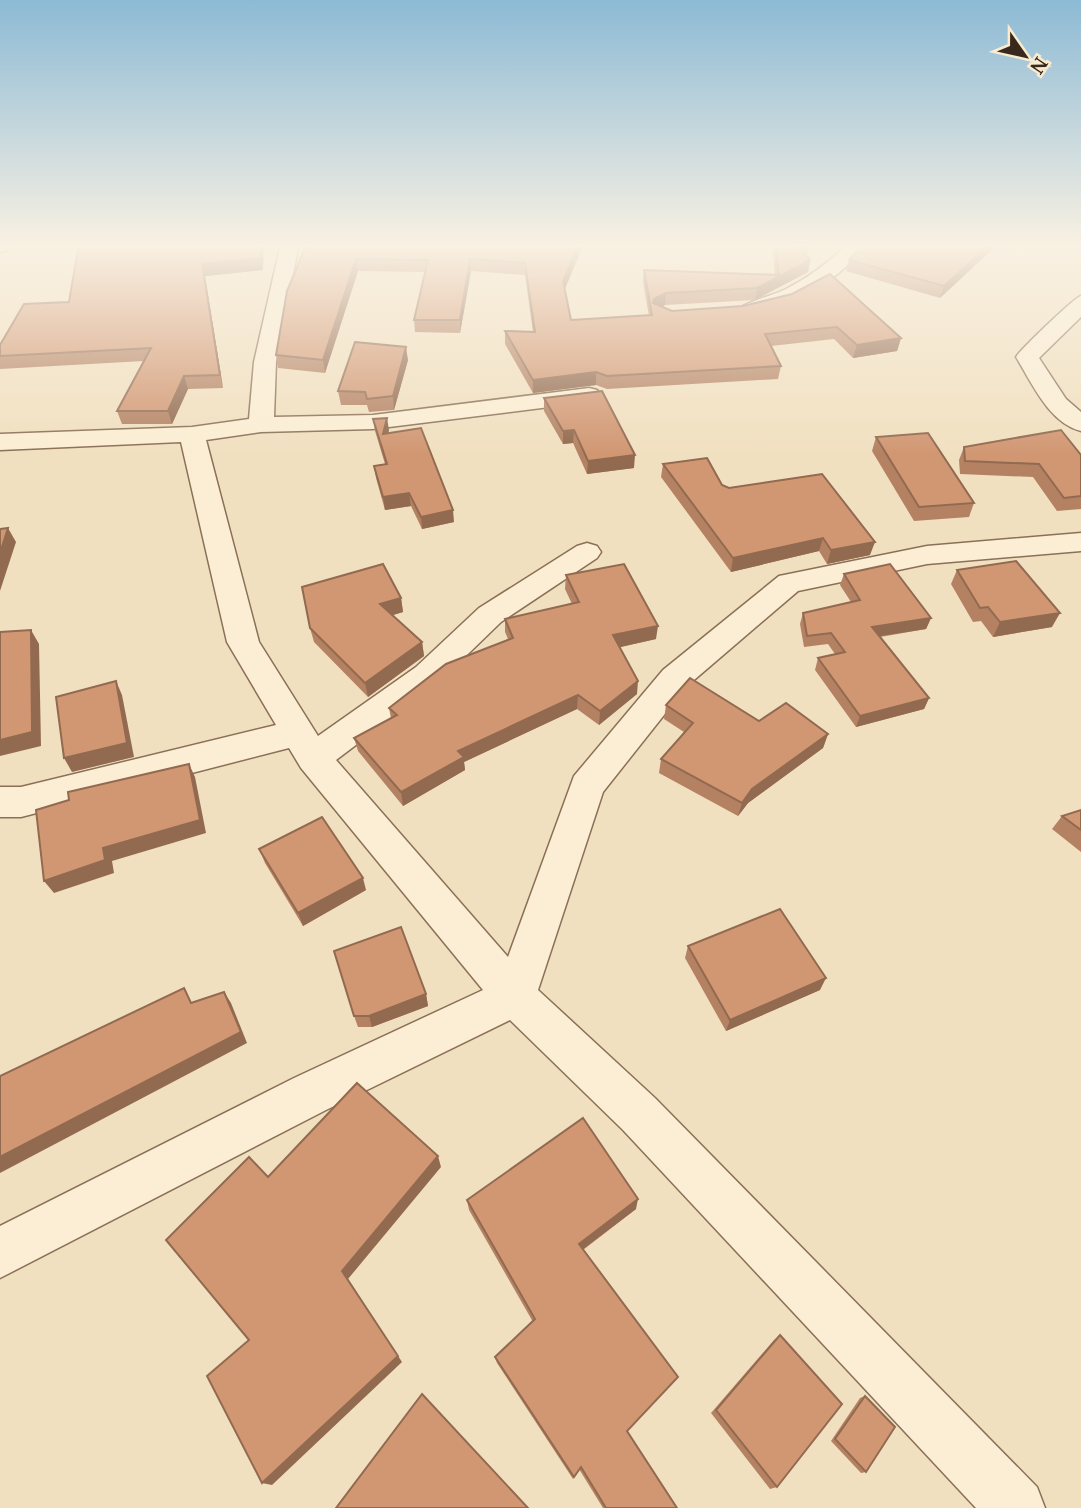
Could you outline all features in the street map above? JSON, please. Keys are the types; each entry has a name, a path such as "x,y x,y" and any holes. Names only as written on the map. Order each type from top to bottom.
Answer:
{"street":[{"path":"261,425 265,362 275,313"},
{"path":"1075,313 1027,357 1057,404 1081,424"},
{"path":"0,442 192,434 261,425 373,422 596,395"},
{"path":"192,434 243,642 306,745 515,996 639,1114 1016,1508"},
{"path":"0,1253 310,1094 515,996 587,786 675,678 789,583 927,555 1081,542"},
{"path":"0,802 21,802 306,745 427,675 490,615 587,552"}],"building":[{"path":"19,313 210,313 220,375 184,376 168,411 117,411 151,348 0,356 0,345"},
{"path":"283,313 338,313 323,360 276,355"},
{"path":"416,313 461,313 460,320 414,320"},
{"path":"532,313 570,313 571,320 652,313 874,313 901,338 857,345 837,327 765,334 781,366 607,376 596,372 533,380 505,331 535,332"},
{"path":"355,342 406,347 393,396 367,399 365,392 338,391"},
{"path":"602,391 635,455 588,461 574,430 563,431 544,398"},
{"path":"387,418 383,434 421,428 453,510 421,517 409,493 383,497 374,466 387,464 373,419"},
{"path":"1061,430 1081,455 1081,496 1064,498 1039,464 965,461 964,447"},
{"path":"928,433 974,503 919,507 876,437"},
{"path":"707,458 722,485 729,488 822,474 875,542 831,550 823,538 733,558 663,464"},
{"path":"8,528 0,553 0,529"},
{"path":"1016,561 1060,613 1000,622 988,607 980,608 957,570"},
{"path":"383,564 401,598 380,604 422,642 365,683 310,628 302,587"},
{"path":"624,564 658,626 613,635 638,681 600,711 578,695 458,751 464,757 401,792 354,738 397,715 389,708 446,664 513,638 505,619 579,602 566,575"},
{"path":"890,564 931,618 872,627 929,698 860,716 818,658 845,652 831,633 807,636 803,613 860,600 844,574"},
{"path":"31,630 32,732 0,740 0,632"},
{"path":"690,678 759,721 786,703 828,734 752,789 742,803 661,759 693,723 666,705"},
{"path":"116,681 127,743 64,758 56,697"},
{"path":"189,764 200,820 103,848 105,860 44,881 36,810 69,800 68,792"},
{"path":"1081,810 1081,830 1062,816"},
{"path":"322,817 363,878 298,913 259,849"},
{"path":"780,909 826,978 730,1020 688,946"},
{"path":"401,927 426,994 369,1016 354,1016 334,951"},
{"path":"184,988 191,1003 224,992 241,1032 0,1157 0,1076"},
{"path":"357,1083 438,1156 342,1271 398,1356 262,1483 207,1376 249,1340 166,1240 249,1157 268,1177"},
{"path":"583,1118 638,1199 579,1244 678,1377 627,1431 677,1508 606,1508 581,1467 574,1477 495,1357 535,1319 467,1200"},
{"path":"780,1335 842,1404 777,1487 716,1410"},
{"path":"422,1394 528,1508 336,1508"},
{"path":"865,1396 895,1427 866,1472 835,1439"}]}
